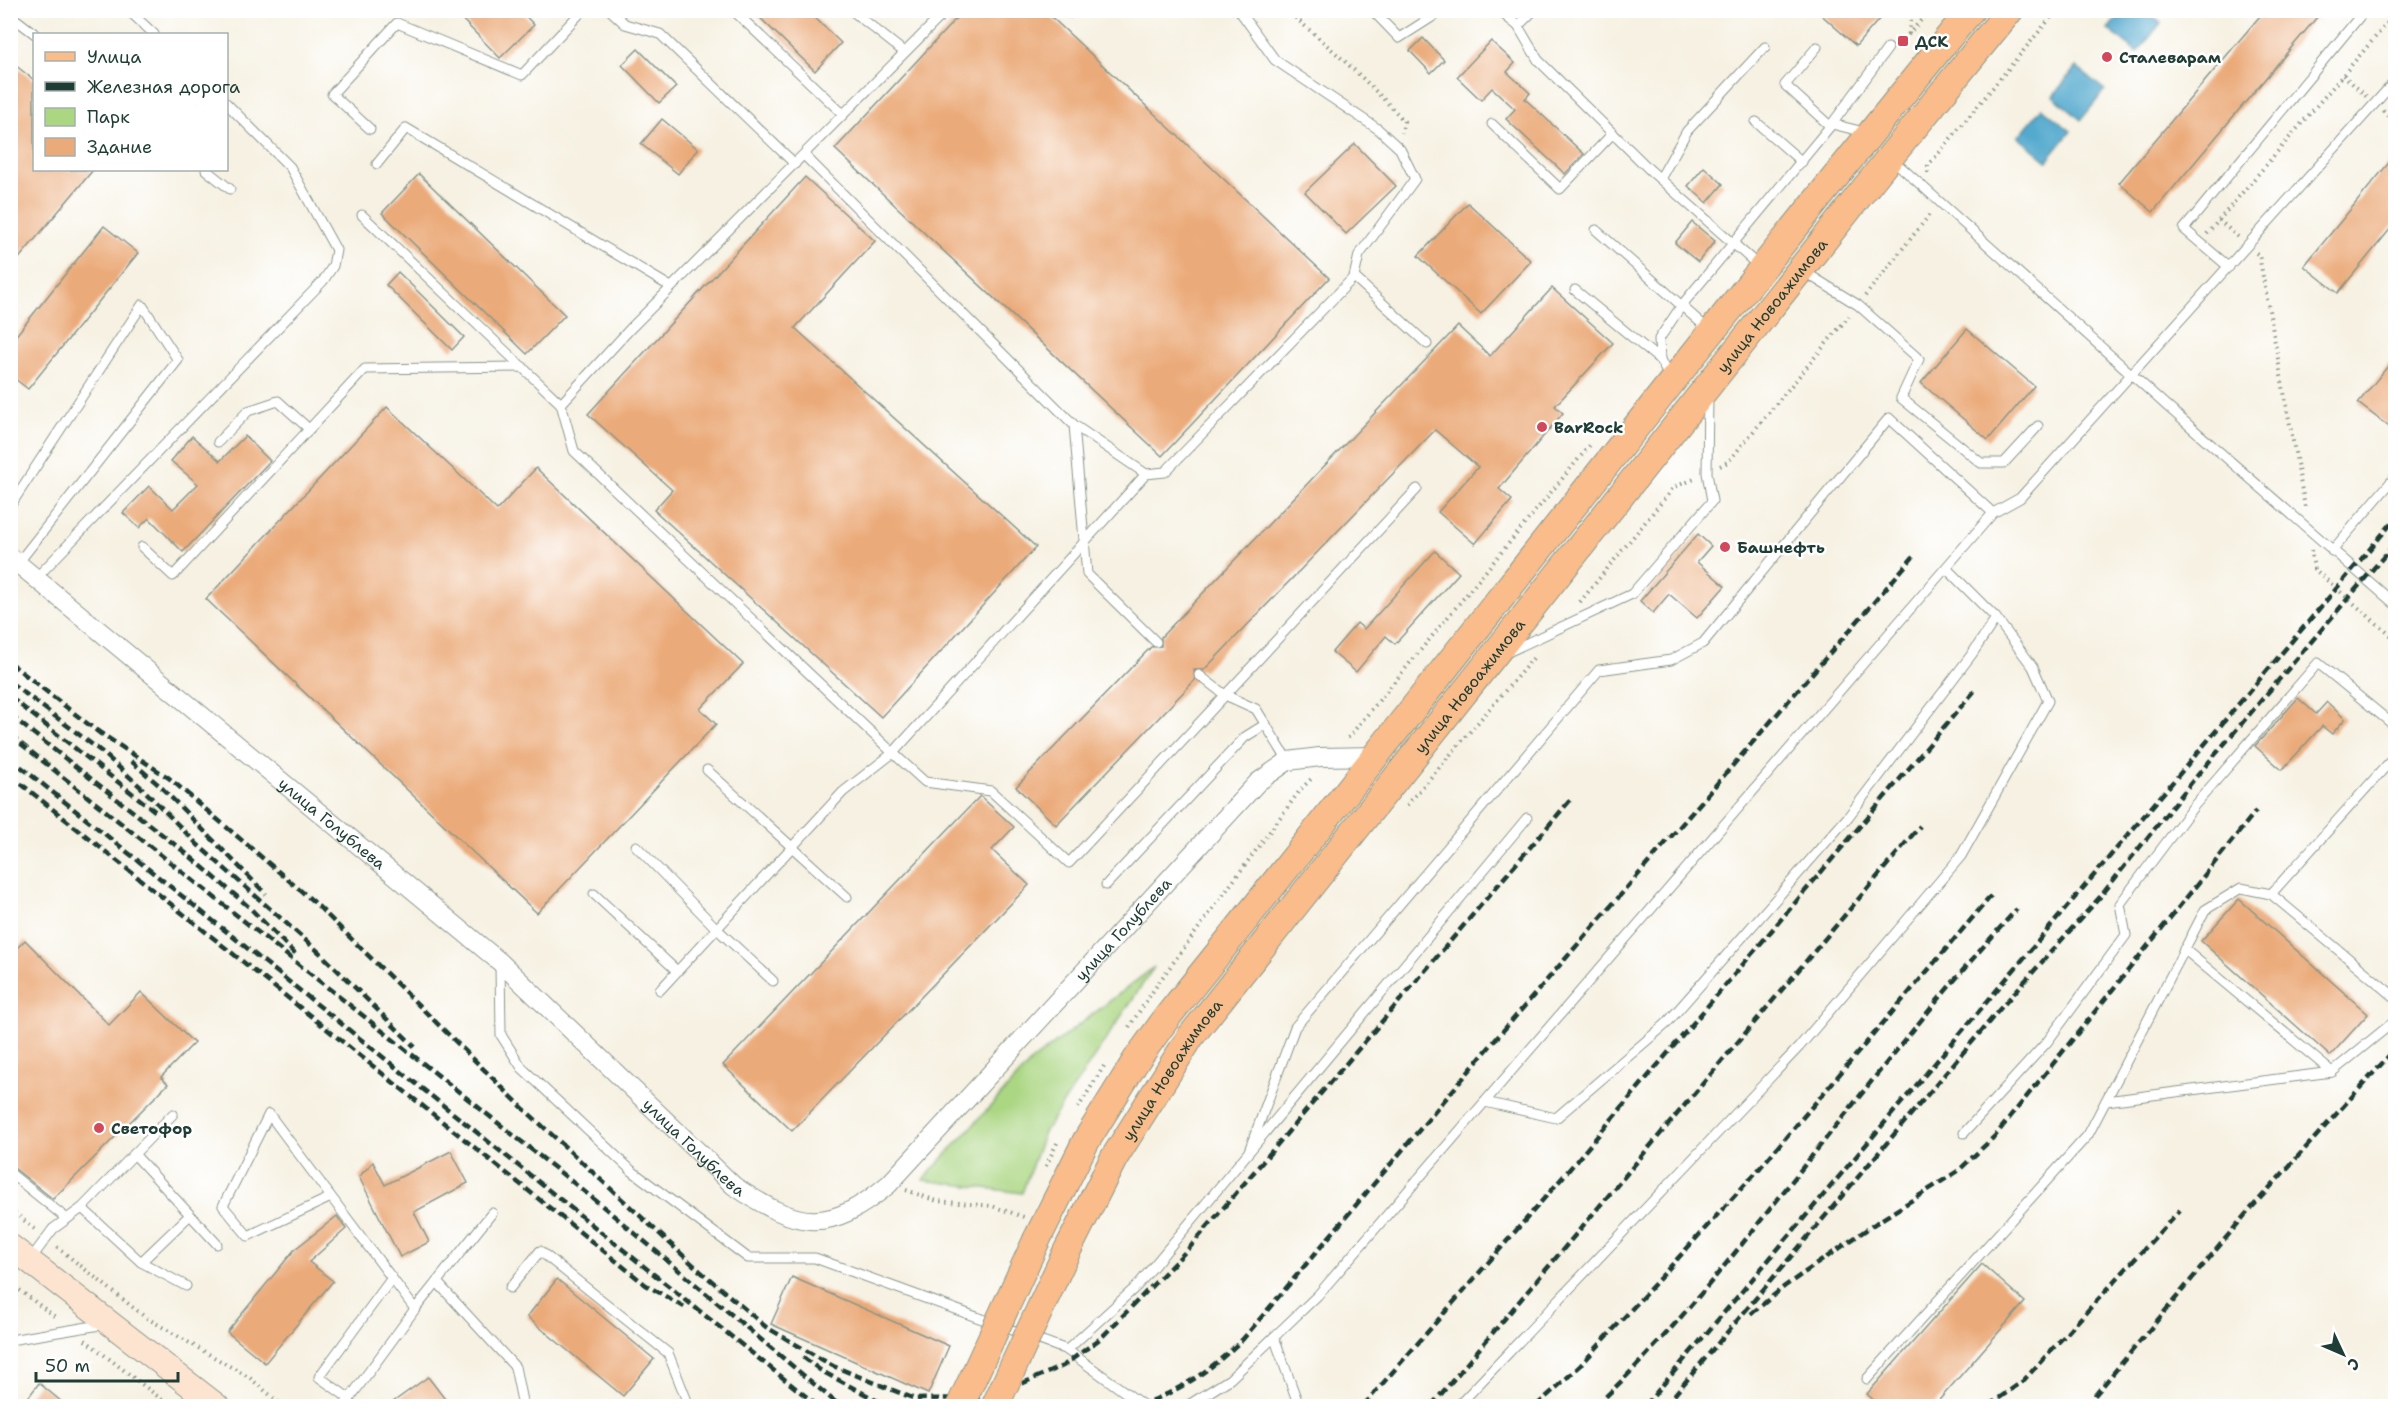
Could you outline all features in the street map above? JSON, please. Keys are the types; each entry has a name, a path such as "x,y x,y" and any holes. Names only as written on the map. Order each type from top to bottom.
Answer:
{"main road":[{"name":"улица Новоажимова","path":"960,1407 1028,1227 1086,1141 1137,1059 1168,1016 1378,756 1870,134 1971,10"},
{"name":"улица Новоажимова","path":"995,1407 1066,1253 1114,1158 1191,1036 1890,157 2010,10"},
{"path":"10,1245 217,1407"}],"street":[{"name":"улица Голублева","path":"14,560 500,962 734,1186 764,1206 796,1219 828,1220 861,1207 889,1184 1258,782 1288,761"},
{"path":"1288,761 1378,756"}],"lane":[{"path":"128,10 153,33"},
{"path":"370,129 332,94 397,23 522,75 584,10"},
{"path":"610,10 625,24 660,34 795,164"},
{"path":"733,10 843,114"},
{"path":"851,10 904,52"},
{"path":"561,404 671,287 947,10"},
{"path":"804,155 1074,425 1146,474 1165,472 1354,277 1359,255 1415,179 1400,149 1378,129 1275,60 1239,10"},
{"path":"1372,10 1399,38 1443,10"},
{"path":"1498,10 1518,26 1538,60 1612,134 1734,246 1764,270"},
{"path":"1518,26 1534,10"},
{"path":"2229,267 2184,229 2365,10"},
{"path":"10,15 34,33"},
{"path":"1660,179 1687,131 1765,47"},
{"path":"1817,47 1785,85 1831,125 1870,134"},
{"path":"1660,360 1659,339 1682,305 1734,246 1892,49"},
{"path":"1187,1407 1230,1379 1318,1295 1993,513 2020,498 2396,80"},
{"path":"36,578 323,281 333,266 336,250 290,167 228,105"},
{"path":"1756,122 1802,162"},
{"path":"1492,124 1560,189 1612,134"},
{"path":"377,164 406,128 671,287"},
{"path":"1890,157 2132,376 2396,605"},
{"path":"207,171 230,189"},
{"path":"362,215 561,404 574,451 893,753 925,782 991,791 1069,862 1417,489"},
{"path":"1596,230 1713,333"},
{"path":"1801,270 1858,305 1919,359 1901,398 1981,464 2004,463 2038,426"},
{"path":"1354,277 1427,344"},
{"path":"1575,290 1660,360 1673,384"},
{"path":"10,506 142,305 178,360 14,560"},
{"path":"142,548 173,576 365,369 523,367"},
{"path":"1490,661 1632,594 1712,501 1707,473 1708,388"},
{"path":"218,442 248,411 278,401 309,429"},
{"path":"1249,1151 1295,1027 1599,670 1671,660 1703,644 1888,418 1993,513"},
{"path":"1074,425 1087,574 1156,642"},
{"path":"660,990 843,792 893,753 1146,474"},
{"path":"2331,551 2396,476"},
{"path":"1458,1407 1799,1047 1961,856 2048,701 2033,667 1996,618 1946,567"},
{"path":"1485,1102 1556,1118 1666,1024 1848,817 1972,654 1996,618"},
{"path":"1964,1133 2047,1042 2126,935 2120,904 2193,807 2318,663 2396,727"},
{"path":"1199,675 1225,695 1256,709 1288,761"},
{"path":"1106,885 1245,737 1266,724"},
{"path":"2271,894 2396,755"},
{"path":"707,770 847,897"},
{"path":"1067,1350 1137,1286 1527,818"},
{"path":"636,846 717,929 773,981"},
{"path":"1867,1379 2088,1135 2205,910 2241,888 2271,894 2396,998"},
{"path":"594,894 677,971"},
{"path":"2184,950 2332,1071"},
{"path":"500,962 501,1035 522,1068 632,1171 748,1258 815,1258 1067,1350 1144,1407"},
{"path":"2106,1101 2332,1071 2396,1020"},
{"path":"30,1260 46,1238 82,1208 173,1114"},
{"path":"331,1197 248,1236 223,1206 269,1114 415,1309"},
{"path":"134,1154 217,1244"},
{"path":"10,1173 67,1219"},
{"path":"82,1208 141,1262 186,1286"},
{"path":"392,1278 320,1377 347,1403 415,1309 492,1213"},
{"path":"141,1262 190,1215"},
{"path":"510,1288 540,1251 668,1353 689,1407"},
{"path":"437,1282 515,1367 523,1407"},
{"path":"10,1340 73,1331 111,1322"},
{"path":"1274,1337 1299,1407"}],"path":[{"path":"1286,10 1318,37 1404,122 1400,149"},
{"path":"1909,34 1912,10"},
{"path":"1892,49 1930,10"},
{"path":"2200,243 2396,13"},
{"path":"2219,220 2259,255 2314,569 2396,640"},
{"path":"1128,1030 1159,982 1301,789 1332,758 1591,444"},
{"path":"1073,1116 1109,1058"},
{"path":"1042,1176 1062,1135"},
{"path":"889,1184 937,1201 992,1206 1028,1227 1029,1207"},
{"path":"10,1209 145,1317 250,1378 284,1407"},
{"path":"10,1283 170,1407"}],"green space":[{"path":"1154,967 1044,1132 1022,1193 923,1180 1032,1061"}],"water":[{"path":"2123,11 2145,11 2161,23 2137,53 2108,29"},
{"path":"2076,67 2105,90 2081,120 2053,96"},
{"path":"2042,108 2071,131 2047,161 2018,137"}],"building":[{"path":"453,10 520,10 534,25 500,58"},
{"path":"752,10 807,10 841,43 815,71"},
{"path":"964,10 1044,10 1329,278 1162,456 835,149"},
{"path":"1816,10 1887,10 1856,46"},
{"path":"2265,10 2323,10 2153,212 2119,183"},
{"path":"1423,38 1444,60 1431,73 1410,51"},
{"path":"1491,41 1515,63 1507,72 1530,93 1525,99 1584,154 1565,174 1506,119 1515,109 1492,88 1481,100 1457,77"},
{"path":"638,49 676,87 659,103 622,65"},
{"path":"10,61 33,79 33,171 92,171 10,269"},
{"path":"662,119 698,149 678,174 641,144"},
{"path":"1355,144 1396,186 1346,234 1305,192"},
{"path":"2396,154 2396,222 2338,293 2304,266"},
{"path":"1704,167 1723,184 1707,203 1688,186"},
{"path":"419,174 565,315 527,354 382,213"},
{"path":"805,177 875,241 795,328 1036,547 881,717 654,510 672,490 588,414"},
{"path":"1468,203 1531,261 1481,314 1418,256"},
{"path":"1692,222 1715,241 1698,262 1675,243"},
{"path":"104,226 138,253 28,389 10,375 10,343"},
{"path":"398,272 464,337 452,350 386,285"},
{"path":"1552,288 1613,343 1555,406 1563,413 1499,489 1512,500 1475,544 1438,512 1478,467 1435,430 1204,670 1194,670 1195,680 1056,825 1016,787 1151,647 1161,646 1161,637 1458,326 1490,356"},
{"path":"1967,329 2034,386 1988,440 1921,383"},
{"path":"2396,356 2396,432 2358,403"},
{"path":"387,407 497,510 536,468 743,664 700,709 716,724 537,913 206,599"},
{"path":"192,436 220,461 245,436 270,461 183,552 149,518 139,528 123,513 149,486 173,509 198,484 171,461"},
{"path":"1698,534 1711,546 1697,562 1725,586 1697,618 1669,594 1653,613 1640,601"},
{"path":"1435,551 1459,573 1395,644 1386,636 1356,672 1332,652 1357,623 1364,629"},
{"path":"2298,698 2316,714 2327,702 2345,719 2332,734 2322,726 2282,770 2255,746"},
{"path":"980,796 1014,827 992,850 1029,885 792,1131 723,1065"},
{"path":"2239,899 2368,1014 2330,1056 2201,941"},
{"path":"25,940 109,1025 141,992 194,1043 161,1077 168,1084 53,1199 10,1165 10,955"},
{"path":"451,1151 468,1183 414,1212 429,1242 400,1257 359,1177 373,1162 385,1185"},
{"path":"337,1216 346,1229 309,1262 333,1281 265,1363 227,1332 295,1249"},
{"path":"1982,1264 2025,1302 1933,1407 1881,1407 1867,1394"},
{"path":"792,1277 949,1346 928,1394 771,1324"},
{"path":"557,1279 654,1359 623,1396 527,1317"},
{"path":"428,1377 451,1407 386,1407"},
{"path":"39,1383 68,1407 21,1407"}],"railway":[{"path":"1645,1406 2396,518"},
{"path":"1665,1406 1999,1010 2100,897 2191,783 2396,542"},
{"path":"1139,1406 1170,1393 1195,1378 1243,1339 1502,1032 1913,557"},
{"path":"10,663 102,735"},
{"path":"10,682 102,752 143,789 198,845 320,953 415,1047"},
{"path":"1363,1406 1562,1178 1977,688"},
{"path":"10,697 156,812"},
{"path":"10,715 192,858 249,907 295,954"},
{"path":"96,730 169,778 314,902 524,1109 700,1271 766,1327 833,1366 915,1399 988,1398 1063,1366 1101,1338 1191,1246 1572,798"},
{"path":"10,735 600,1204 840,1406"},
{"path":"10,758 818,1406"},
{"path":"131,761 160,786 266,894"},
{"path":"10,775 646,1285 686,1308"},
{"path":"1751,1314 1785,1286 1876,1223 1958,1171 1995,1136 2256,811"},
{"path":"1431,1406 1920,826"},
{"path":"1536,1406 1580,1366 1759,1169 1991,896"},
{"path":"1596,1406 1653,1348 1706,1288 1910,1034 2017,909"},
{"path":"2086,1406 2245,1215 2396,1048"},
{"path":"1988,1406 2023,1381 2180,1210"},
{"path":"803,1357 820,1370 887,1406"}],"place":[{"name":"ДСК","path":"1903,41"},
{"name":"Сталеварам","path":"2107,57"},
{"name":"BarRock","path":"1542,427"},
{"name":"Башнефть","path":"1725,547"},
{"name":"Светофор","path":"99,1128"}]}
